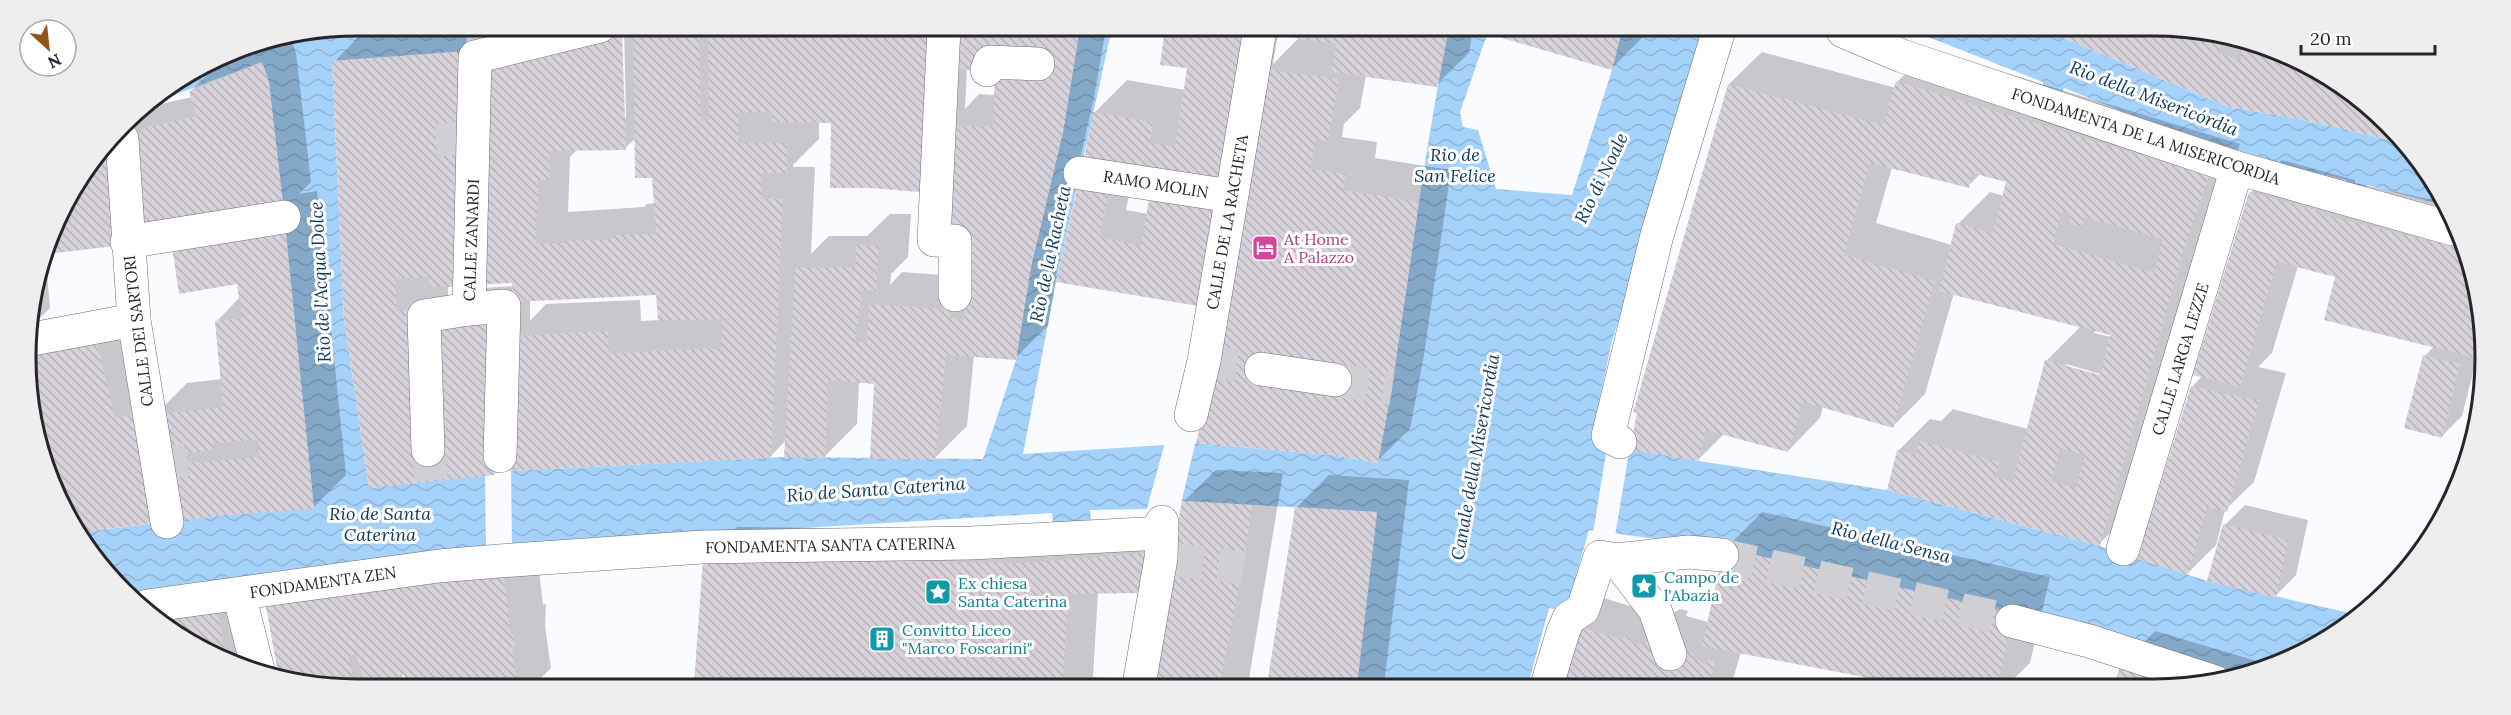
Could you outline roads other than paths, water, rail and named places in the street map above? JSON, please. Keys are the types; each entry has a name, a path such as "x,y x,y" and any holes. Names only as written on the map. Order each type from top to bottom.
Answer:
{"street":[{"name":"CALLE ZANARDI","path":"500,456 504,306 469,309 470,138 475,57 560,36"},
{"path":"944,36 944,93 934,240 955,241 955,295"},
{"name":"CALLE DE LA RACHETA","path":"1191,415 1204,361 1259,36"},
{"path":"1620,442 1608,436 1657,235 1717,36"},
{"name":"FONDAMENTA DE LA MISERICORDIA","path":"1855,36 1902,56 2237,168 2448,228"},
{"path":"987,70 990,62 1038,64"},
{"name":"CALLE DEI SARTORI","path":"122,139 127,242 134,320 167,522"},
{"name":"CALLE LARGA LEZZE","path":"2123,549 2237,168"},
{"name":"RAMO MOLIN","path":"1080,173 1231,196"},
{"path":"127,242 284,217"},
{"path":"429,450 424,316 469,309"},
{"path":"37,338 134,320"},
{"path":"1261,369 1335,380"},
{"name":"FONDAMENTA SANTA CATERINA","path":"499,561 702,547 972,543 1162,527 1161,558 1139,679"},
{"path":"1549,679 1569,618 1583,609 1600,557 1617,560 1688,552 1722,555"},
{"path":"1617,560 1655,610 1670,654"},
{"name":"FONDAMENTA ZEN","path":"153,605 439,566 499,561"},
{"path":"239,594 240,606 256,663"},
{"path":"2012,621 2089,641 2196,676"}],"water":[{"path":"358,36 523,36 467,51 332,61 344,319 369,488 510,471 784,457 983,459 1016,360 1031,267 1063,132 1079,36 1110,36 1056,282 1023,454 1196,443 1332,455 1377,463 1429,137 1448,36 1487,36 1460,112 1463,127 1478,130 1496,189 1572,195 1620,36 1706,36 1611,345 1591,441 1699,461 1887,490 2100,546 2207,581 2349,613 2314,636 2277,655 2216,673 2092,631 1724,548 1589,530 1566,612 1549,608 1530,679 1358,679 1377,512 1182,501 1146,509 1090,510 1091,522 1053,525 1052,513 485,547 139,593 102,553 87,531 225,515 314,508 269,82 262,62 169,97 197,79 234,60 295,42"},
{"name":"Rio della Misericórdia","path":"1926,36 2059,36 2226,106 2304,120 2390,140 2409,162 2435,203 2367,185 2364,192 2345,187 2346,180 2217,149 2064,88 2061,96 2043,88 2043,82"}],"tunnel":[{"path":"436,140 467,138"},
{"path":"1204,361 1261,369"},
{"path":"1335,380 1392,388"},
{"path":"428,450 431,480"},
{"path":"162,464 187,459"},
{"path":"1722,555 2012,621"},
{"path":"1170,559 1243,568"}],"place":[{"name":"At Home A Palazzo","path":"1265,248"},
{"name":"Campo de l'Abazia","path":"1644,586"},
{"name":"Ex chiesa Santa Caterina","path":"938,592"},
{"name":"Convitto Liceo \"Marco Foscarini\"","path":"882,639"}],"water label":[{"name":"Rio de San Felice","path":"1455,164"},
{"name":"Rio di Noale","path":"1601,178"},
{"name":"Rio de la Racheta","path":"1050,254"},
{"name":"Rio de l'Acqua Dolce","path":"320,282"},
{"name":"Canale della Misericordia","path":"1475,457"},
{"name":"Rio de Santa Caterina","path":"876,489"},
{"name":"Rio de Santa Caterina","path":"380,523"},
{"name":"Rio della Sensa","path":"1891,542"}]}
